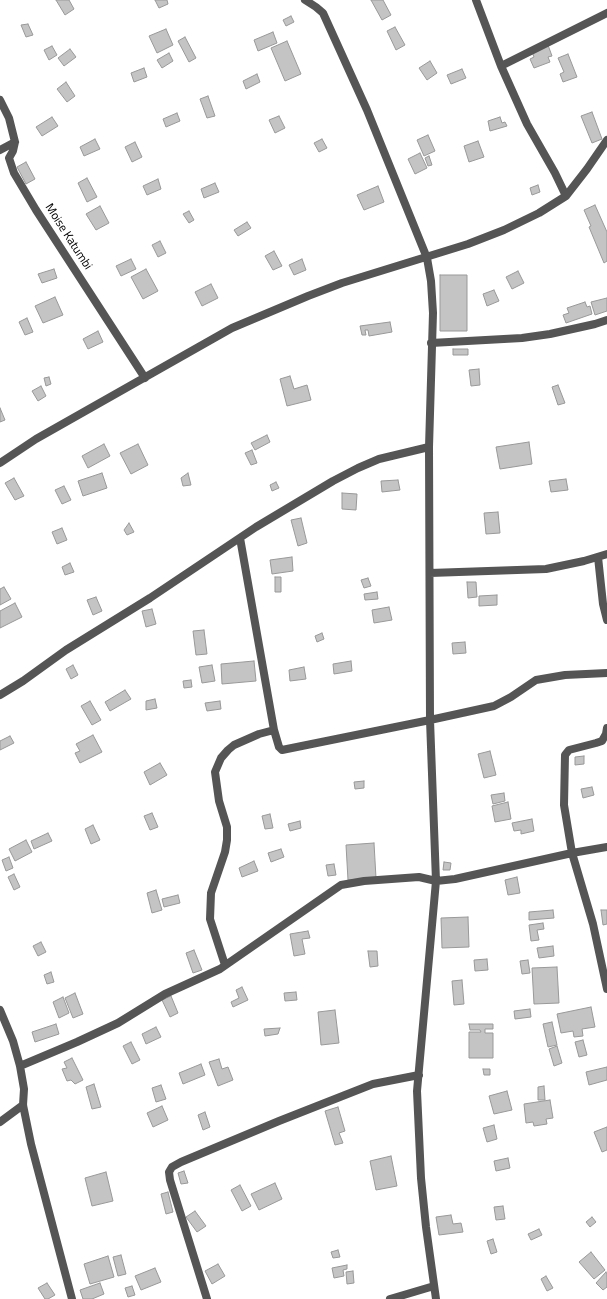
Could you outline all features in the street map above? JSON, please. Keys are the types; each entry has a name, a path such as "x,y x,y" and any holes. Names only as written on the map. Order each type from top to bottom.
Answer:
{"street":[{"path":"305,0 316,6 324,13 368,110 427,258 431,281 432,313 428,447 430,720 436,882 417,1091 421,1178 436,1299"},
{"path":"476,0 501,66 527,124 566,196"},
{"path":"501,66 607,13"},
{"path":"0,100 9,118 15,142 0,150"},
{"path":"0,463 36,439 232,328 342,283 427,258 468,244 504,230 539,213 566,196 607,140"},
{"name":"Moise Katumbi","path":"15,142 13,151 9,158 10,165 17,179 146,378"},
{"path":"431,343 529,337 596,324 607,320"},
{"path":"0,695 23,681 66,650 150,598 240,538 333,481 379,459 428,447"},
{"path":"240,538 274,730 279,747 282,750 494,706 511,697 536,680 565,675 607,673"},
{"path":"430,573 546,570 607,554"},
{"path":"598,557 607,620"},
{"path":"607,728 606,734 602,740 596,744 569,750 565,755 564,805 572,853 593,924 607,990"},
{"path":"225,965 210,919 211,894 225,852 227,840 227,827 219,801 215,772 221,758 234,745 259,734 274,730"},
{"path":"20,1066 118,1023 165,994 225,965 341,885 364,881 419,878 436,882 607,847"},
{"path":"0,1010 13,1041 20,1066 24,1089 23,1105 31,1144 72,1299"},
{"path":"208,1299 170,1180 169,1172 172,1167 279,1121 373,1084 419,1075"},
{"path":"0,1122 23,1105"},
{"path":"390,1299 434,1286"}],"building":[{"path":"56,0 69,0 74,9 65,15"},
{"path":"155,0 167,0 168,4 159,8"},
{"path":"371,0 383,0 391,15 382,20"},
{"path":"291,16 294,22 286,26 283,20"},
{"path":"28,24 33,35 26,37 21,25"},
{"path":"395,27 405,45 396,50 387,31"},
{"path":"166,29 173,45 157,53 149,36"},
{"path":"273,32 277,43 258,51 254,40"},
{"path":"185,37 196,58 189,62 178,41"},
{"path":"287,41 301,74 285,81 271,48"},
{"path":"548,45 552,56 548,57 550,62 534,68 530,59 534,57 532,52"},
{"path":"52,46 57,55 49,60 44,50"},
{"path":"70,49 76,57 64,66 58,58"},
{"path":"169,53 173,61 162,68 157,60"},
{"path":"568,54 577,77 563,82 560,74 564,72 558,58"},
{"path":"430,61 437,73 427,80 419,68"},
{"path":"144,68 147,77 134,82 131,73"},
{"path":"462,69 466,78 451,84 447,75"},
{"path":"257,74 260,82 246,89 243,81"},
{"path":"66,82 75,96 67,102 57,89"},
{"path":"208,96 215,116 207,118 200,99"},
{"path":"592,112 602,139 592,143 581,116"},
{"path":"177,113 180,121 166,127 163,119"},
{"path":"279,116 285,128 275,133 269,120"},
{"path":"52,117 58,126 42,136 36,127"},
{"path":"500,117 502,123 505,122 507,126 490,131 488,121"},
{"path":"428,135 435,151 424,156 417,140"},
{"path":"95,139 100,149 84,156 80,147"},
{"path":"322,139 327,148 319,152 314,143"},
{"path":"478,141 484,157 469,162 464,146"},
{"path":"135,142 142,157 132,162 125,147"},
{"path":"420,153 427,168 415,174 408,159"},
{"path":"429,156 432,165 428,166 425,158"},
{"path":"26,162 35,179 26,184 17,167"},
{"path":"87,178 97,197 87,202 78,183"},
{"path":"158,179 161,189 147,195 143,186"},
{"path":"215,183 219,192 204,198 201,189"},
{"path":"538,185 540,192 532,195 530,188"},
{"path":"378,186 384,202 364,210 357,195"},
{"path":"595,205 607,232 607,261 604,263 589,227 591,226 584,210"},
{"path":"100,206 109,223 96,230 86,214"},
{"path":"189,211 194,220 189,223 183,214"},
{"path":"247,222 251,228 238,236 234,230"},
{"path":"160,241 166,253 158,257 152,245"},
{"path":"274,251 282,266 273,270 265,256"},
{"path":"131,259 136,269 121,276 116,266"},
{"path":"302,259 306,270 294,275 289,265"},
{"path":"54,269 57,278 42,283 38,274"},
{"path":"146,269 158,291 143,299 131,277"},
{"path":"518,271 524,283 512,289 506,277"},
{"path":"440,275 467,275 467,331 440,331"},
{"path":"211,284 218,298 202,306 195,292"},
{"path":"494,290 499,301 487,306 483,294"},
{"path":"55,297 63,315 43,323 35,306"},
{"path":"607,298 607,311 595,315 591,302"},
{"path":"585,302 587,307 590,306 592,314 566,323 563,315 569,313 567,308"},
{"path":"27,318 33,332 25,335 19,322"},
{"path":"390,322 392,332 369,336 368,330 365,330 366,335 362,335 360,326"},
{"path":"98,331 103,342 88,349 83,339"},
{"path":"453,349 468,349 468,355 453,355"},
{"path":"479,369 480,385 471,386 469,370"},
{"path":"290,376 294,389 307,385 311,400 287,406 280,379"},
{"path":"49,377 51,384 46,386 44,378"},
{"path":"558,385 565,403 558,405 552,387"},
{"path":"41,386 46,396 38,401 32,391"},
{"path":"0,408 5,420 0,422"},
{"path":"267,435 270,442 255,450 251,443"},
{"path":"529,442 532,464 500,469 496,447"},
{"path":"104,444 110,456 88,468 82,456"},
{"path":"138,444 148,465 131,474 120,453"},
{"path":"252,450 257,463 251,465 245,453"},
{"path":"102,473 107,488 83,496 78,481"},
{"path":"188,473 191,485 183,486 181,478"},
{"path":"14,478 24,496 15,500 5,483"},
{"path":"566,479 568,490 551,492 549,481"},
{"path":"398,480 400,490 382,492 381,481"},
{"path":"276,482 279,488 272,491 270,485"},
{"path":"64,486 71,500 62,504 55,490"},
{"path":"342,493 357,494 356,510 342,509"},
{"path":"498,512 500,533 486,534 484,513"},
{"path":"301,518 307,543 298,546 291,520"},
{"path":"129,523 134,532 127,535 124,530"},
{"path":"62,528 67,540 57,544 52,532"},
{"path":"292,557 293,571 272,574 270,560"},
{"path":"70,563 74,572 65,575 62,567"},
{"path":"275,577 281,577 281,592 275,592"},
{"path":"368,578 371,586 364,588 361,580"},
{"path":"467,582 476,582 477,597 468,598"},
{"path":"4,587 11,599 0,605 0,589"},
{"path":"377,592 378,599 365,600 364,594"},
{"path":"497,595 497,605 479,606 479,596"},
{"path":"96,597 102,611 93,615 87,600"},
{"path":"15,603 22,617 0,628 0,611"},
{"path":"389,607 392,620 374,623 372,610"},
{"path":"152,609 156,624 146,627 142,611"},
{"path":"204,630 207,654 196,655 193,631"},
{"path":"322,633 324,639 317,642 315,636"},
{"path":"465,642 466,653 453,654 452,643"},
{"path":"254,661 256,681 222,684 221,664"},
{"path":"351,661 352,671 334,674 333,664"},
{"path":"73,665 78,675 71,679 66,669"},
{"path":"212,665 215,681 202,683 199,667"},
{"path":"304,667 306,679 290,681 289,670"},
{"path":"191,680 192,687 184,688 183,681"},
{"path":"125,690 131,699 110,711 105,702"},
{"path":"155,699 157,708 146,710 146,701"},
{"path":"90,701 101,720 92,725 81,706"},
{"path":"220,701 221,709 207,711 205,703"},
{"path":"93,735 102,752 80,763 75,753 80,751 76,744"},
{"path":"10,736 14,743 0,750 0,741"},
{"path":"490,751 496,775 484,778 478,754"},
{"path":"584,756 584,764 575,765 575,757"},
{"path":"160,763 167,775 150,785 144,772"},
{"path":"364,781 364,788 355,789 354,782"},
{"path":"592,787 594,795 583,798 581,789"},
{"path":"504,793 505,801 493,804 491,795"},
{"path":"508,802 511,819 495,822 492,806"},
{"path":"152,813 158,827 150,830 144,816"},
{"path":"270,814 273,828 265,829 262,816"},
{"path":"532,819 534,831 521,834 521,830 514,831 512,823"},
{"path":"300,821 301,828 290,831 288,824"},
{"path":"93,825 100,840 91,844 85,829"},
{"path":"48,833 52,841 34,849 31,841"},
{"path":"26,840 32,852 15,861 9,849"},
{"path":"374,843 376,878 348,880 346,845"},
{"path":"281,849 284,857 271,862 268,853"},
{"path":"9,857 13,868 6,871 2,860"},
{"path":"254,861 258,871 242,877 239,868"},
{"path":"444,862 451,863 450,870 443,870"},
{"path":"334,864 336,875 328,876 326,865"},
{"path":"14,874 20,887 14,890 8,877"},
{"path":"517,877 520,893 508,895 505,880"},
{"path":"156,890 162,910 152,913 147,893"},
{"path":"178,895 180,903 164,907 162,899"},
{"path":"553,910 554,918 529,920 529,912"},
{"path":"601,910 607,910 607,924 603,925"},
{"path":"468,917 469,947 442,948 441,918"},
{"path":"543,923 544,929 537,930 539,940 531,941 529,925"},
{"path":"308,931 310,938 302,939 305,954 294,956 290,934"},
{"path":"41,942 46,952 38,956 33,946"},
{"path":"553,946 554,956 539,958 537,948"},
{"path":"194,950 202,970 193,973 186,953"},
{"path":"368,951 377,951 378,966 370,967"},
{"path":"487,959 488,970 475,971 474,960"},
{"path":"528,960 530,973 522,974 520,961"},
{"path":"557,967 559,1003 534,1004 532,968"},
{"path":"51,972 54,982 47,984 44,975"},
{"path":"462,980 464,1004 454,1005 452,981"},
{"path":"242,987 248,1000 233,1007 231,1002 239,998 236,990"},
{"path":"296,992 297,1000 285,1001 284,993"},
{"path":"75,993 83,1014 73,1018 65,998"},
{"path":"171,996 178,1013 170,1017 162,1000"},
{"path":"63,997 69,1013 59,1018 53,1002"},
{"path":"591,1007 595,1027 582,1029 583,1036 574,1037 573,1031 561,1033 557,1014"},
{"path":"530,1009 531,1017 515,1019 514,1011"},
{"path":"335,1010 339,1043 321,1045 318,1012"},
{"path":"552,1022 557,1045 548,1047 543,1024"},
{"path":"56,1024 59,1034 35,1042 32,1032"},
{"path":"469,1024 493,1024 493,1029 485,1029 485,1033 493,1033 493,1058 469,1058 469,1032 481,1032 480,1030 470,1030"},
{"path":"156,1027 161,1037 146,1044 142,1034"},
{"path":"280,1028 278,1034 265,1036 264,1029"},
{"path":"583,1040 587,1055 579,1057 575,1042"},
{"path":"131,1042 140,1060 132,1064 123,1046"},
{"path":"557,1046 562,1063 554,1066 549,1049"},
{"path":"72,1058 83,1080 75,1084 71,1080 67,1081 62,1069 67,1068 64,1062"},
{"path":"219,1059 222,1069 228,1067 233,1080 218,1086 209,1062"},
{"path":"201,1064 205,1075 183,1084 179,1073"},
{"path":"607,1067 607,1080 589,1085 586,1072"},
{"path":"483,1069 490,1069 490,1075 484,1075"},
{"path":"94,1084 101,1107 92,1109 86,1087"},
{"path":"161,1085 166,1099 156,1102 152,1088"},
{"path":"544,1086 545,1100 538,1100 538,1087"},
{"path":"507,1091 512,1110 494,1114 489,1096"},
{"path":"550,1100 553,1118 546,1119 547,1124 534,1126 533,1122 526,1123 524,1104"},
{"path":"162,1106 168,1120 153,1127 147,1113"},
{"path":"338,1107 345,1131 339,1133 343,1143 335,1145 325,1111"},
{"path":"205,1112 210,1127 203,1130 198,1115"},
{"path":"494,1125 497,1139 487,1142 483,1128"},
{"path":"607,1127 607,1150 602,1152 594,1132"},
{"path":"391,1156 397,1186 376,1190 370,1161"},
{"path":"508,1158 510,1168 496,1171 494,1161"},
{"path":"184,1171 188,1183 181,1184 178,1173"},
{"path":"106,1172 113,1201 92,1206 85,1178"},
{"path":"275,1183 282,1199 259,1210 251,1194"},
{"path":"240,1185 251,1206 242,1211 231,1190"},
{"path":"168,1192 173,1212 166,1214 161,1194"},
{"path":"503,1206 505,1219 496,1220 494,1207"},
{"path":"195,1211 206,1226 197,1232 186,1217"},
{"path":"451,1215 453,1224 461,1223 463,1232 439,1235 436,1217"},
{"path":"592,1217 596,1222 590,1227 586,1222"},
{"path":"539,1229 542,1235 531,1240 528,1234"},
{"path":"493,1239 497,1252 491,1254 487,1241"},
{"path":"338,1250 340,1257 333,1258 331,1252"},
{"path":"591,1252 605,1270 594,1279 579,1262"},
{"path":"121,1255 126,1274 118,1276 113,1257"},
{"path":"108,1256 114,1277 90,1284 84,1264"},
{"path":"218,1264 225,1276 212,1284 205,1271"},
{"path":"347,1265 347,1269 343,1270 344,1276 334,1278 332,1268"},
{"path":"155,1268 161,1282 141,1290 135,1276"},
{"path":"353,1271 354,1283 347,1284 346,1272"},
{"path":"606,1272 607,1287 603,1290 596,1283"},
{"path":"546,1276 553,1288 547,1291 541,1279"},
{"path":"47,1283 55,1295 45,1299 38,1288"},
{"path":"100,1283 104,1294 92,1299 83,1299 80,1290"},
{"path":"132,1286 135,1295 128,1297 125,1288"}]}
